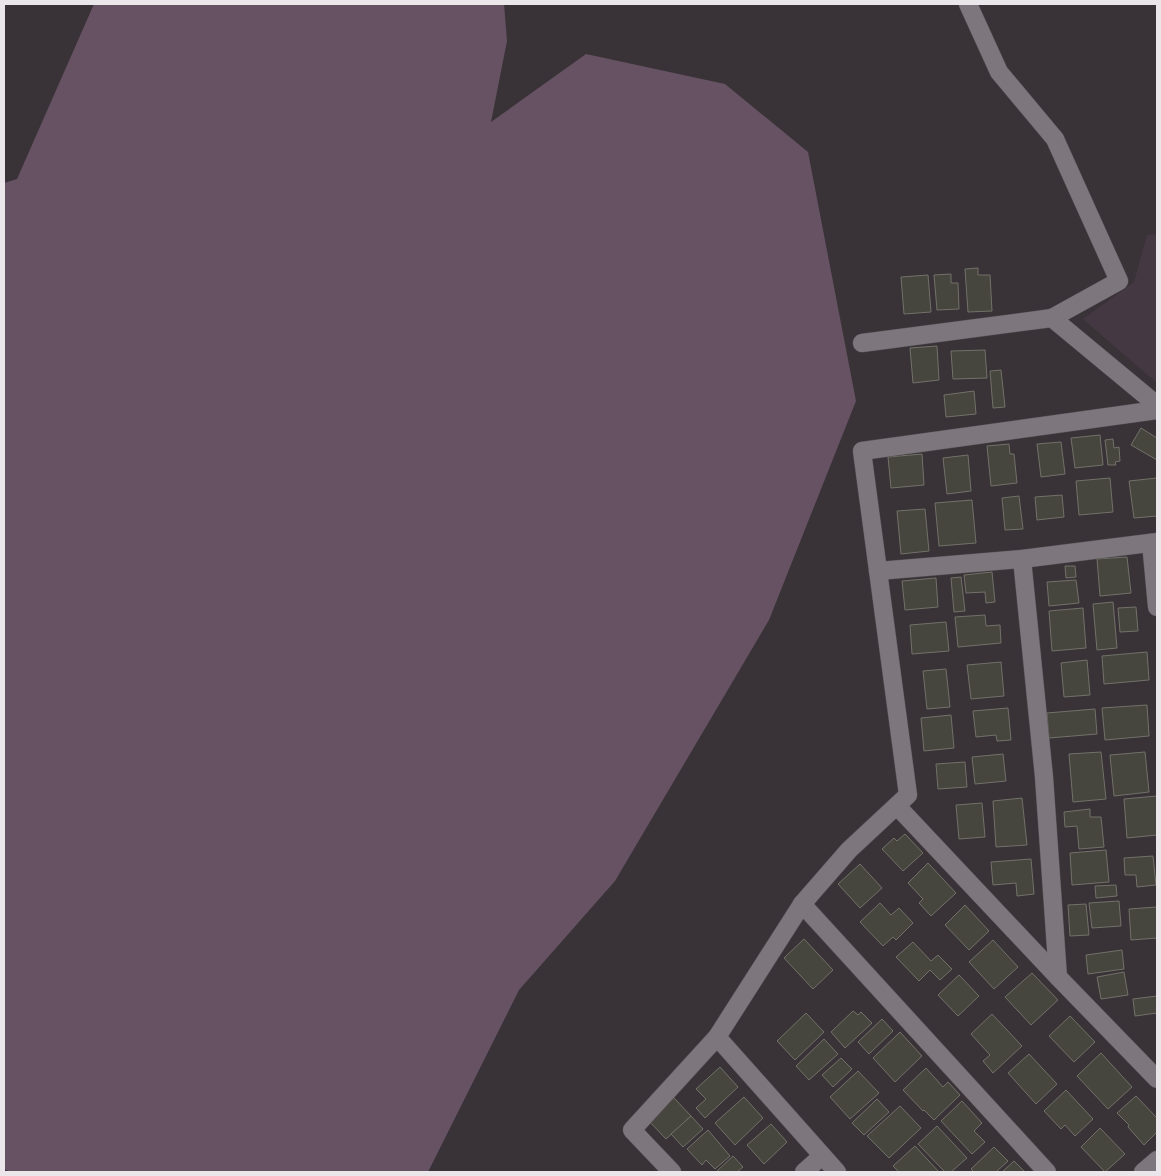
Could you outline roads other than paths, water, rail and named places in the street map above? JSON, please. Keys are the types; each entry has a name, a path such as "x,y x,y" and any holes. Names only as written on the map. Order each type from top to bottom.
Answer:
{"street":[{"path":"862,343 1052,318 1119,281 1055,139 1000,72 968,4"},
{"path":"1052,318 1157,405"},
{"path":"672,1172 632,1130 717,1037 802,904 849,850 908,795 862,452 1157,410"},
{"path":"878,571 1022,558 1154,542 1157,607"},
{"path":"1022,558 1044,777 1058,977"},
{"path":"897,806 1157,1080"},
{"path":"802,904 1046,1172"},
{"path":"717,1037 837,1172"},
{"path":"804,1172 822,1156"},
{"path":"1143,1172 1157,1160"}]}
